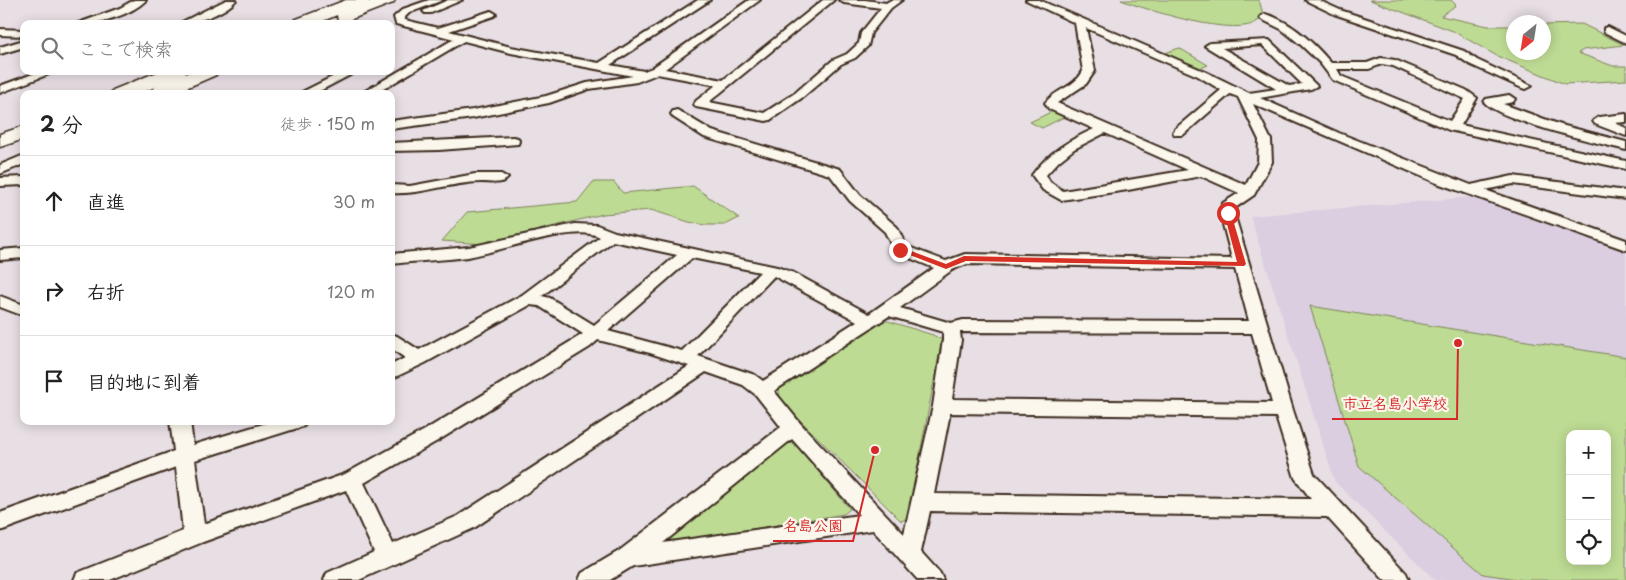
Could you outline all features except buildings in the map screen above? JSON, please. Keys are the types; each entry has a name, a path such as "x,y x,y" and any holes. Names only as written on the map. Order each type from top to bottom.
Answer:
{"highway":[{"path":"310,20 361,0"},
{"path":"338,20 387,0"},
{"path":"130,90 168,75"},
{"path":"164,90 199,75"},
{"path":"0,141 20,134"},
{"path":"0,156 20,148"}],"street":[{"path":"93,20 123,10 141,0"},
{"path":"192,20 228,4 231,0"},
{"path":"400,22 399,17 406,11 438,0"},
{"path":"400,22 457,0"},
{"path":"601,66 705,0"},
{"path":"395,124 473,114 549,99 587,86 633,80 651,72 755,0"},
{"path":"829,0 700,104 766,117 799,95 837,62 851,56 864,44 866,33 893,3"},
{"path":"844,0 893,3"},
{"path":"1031,0 1202,74 1240,94 1344,140 1469,190 1626,245"},
{"path":"1310,0 1336,12 1460,53 1473,62 1526,86"},
{"path":"438,31 491,14"},
{"path":"1265,17 1284,25 1330,66 1337,78 1452,127 1626,165"},
{"path":"400,22 511,50 601,66 726,84"},
{"path":"1080,22 1089,71 1086,78 1051,103 1053,106 1249,192"},
{"path":"1608,30 1626,40"},
{"path":"0,32 20,33"},
{"path":"373,90 464,37"},
{"path":"1179,132 1240,94 1287,90 1311,86 1265,42 1210,46 1287,90"},
{"path":"0,51 20,44"},
{"path":"1330,66 1369,66 1382,61 1396,63 1462,92 1471,98 1452,127"},
{"path":"0,90 41,75"},
{"path":"312,90 344,75"},
{"path":"1240,94 1265,140 1265,162 1249,192 1228,206 1228,213 1283,410 1305,478 1398,580"},
{"path":"1508,99 1490,102 1527,118 1572,133 1626,146"},
{"path":"677,114 708,134 835,172 855,198 892,230 900,250 946,267"},
{"path":"1626,118 1599,121 1626,132"},
{"path":"1106,128 1068,145 1053,158 1040,175 1041,180 1052,191 1061,196 1128,186 1204,171"},
{"path":"395,147 438,146 513,140"},
{"path":"0,170 20,161"},
{"path":"395,189 410,190 475,178 501,178"},
{"path":"1469,190 1513,180 1626,195"},
{"path":"0,182 20,181"},
{"path":"395,258 469,252 575,228 597,229 610,236 771,270 788,276 870,321"},
{"path":"395,371 528,298 610,236"},
{"path":"0,255 20,253"},
{"path":"85,580 196,536 352,480 432,435 584,343 688,253"},
{"path":"763,390 887,310 946,267 964,259 1242,264"},
{"path":"334,580 466,522 695,361 771,270"},
{"path":"528,298 544,302 595,334 654,348 749,380 763,390 793,428 876,521 932,580"},
{"path":"0,301 20,309"},
{"path":"887,310 951,329 963,326 1259,327"},
{"path":"909,554 942,406 952,340 951,329"},
{"path":"395,343 419,359"},
{"path":"942,406 1283,410"},
{"path":"180,425 183,456 196,536"},
{"path":"0,522 183,456 284,425"},
{"path":"590,580 627,558 793,428"},
{"path":"352,480 388,556"},
{"path":"921,502 1332,508"},
{"path":"627,558 876,521"}],"shaded area":[{"path":"1473,197 1626,252 1626,580 1435,580 1335,482 1250,216"}],"green space":[{"path":"1121,0 1259,0 1263,14 1259,20 1249,25 1233,27 1170,16"},
{"path":"1370,0 1451,0 1456,5 1441,16 1488,26 1506,26 1506,60 1453,31"},
{"path":"1582,24 1624,45 1583,50 1578,53 1613,66 1626,66 1626,80 1565,84 1507,60 1551,60 1551,25"},
{"path":"1179,48 1208,65 1201,68 1165,53"},
{"path":"1055,110 1068,115 1042,128 1030,122"},
{"path":"593,182 614,182 623,193 693,186 739,218 725,225 705,225 651,210 603,214 483,244 442,241 467,212 577,202"},
{"path":"1310,306 1626,357 1626,580 1524,580 1483,574 1359,466"},
{"path":"888,321 933,335 942,340 911,500 906,519 901,521 780,400 779,389 787,380 877,322"},
{"path":"794,443 850,509 844,514 655,545 780,444"}],"place":[{"name":"市立名島小学校","path":"1458,343"},
{"name":"名島公園","path":"875,450"}],"route":[{"path":"900,250 946,267 964,259 1242,264 1228,213"}]}
